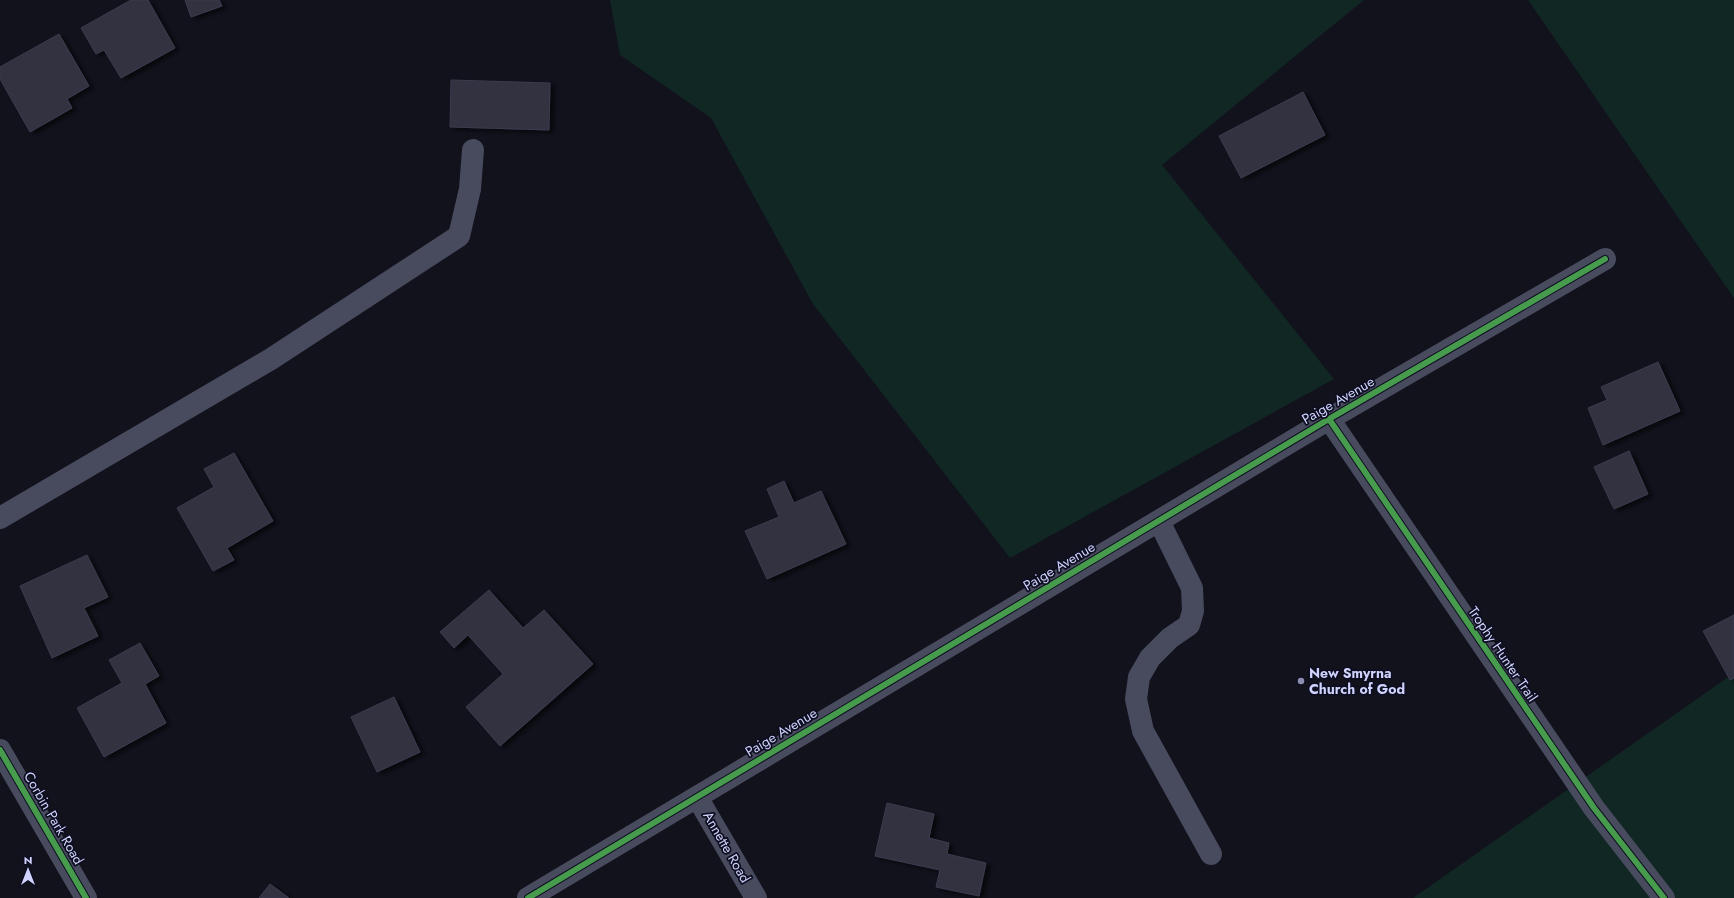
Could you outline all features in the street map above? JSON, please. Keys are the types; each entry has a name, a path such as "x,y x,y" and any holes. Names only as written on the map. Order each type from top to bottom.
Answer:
{"street":[{"path":"0,518 272,360 459,236 470,189 473,150"},
{"name":"Paige Avenue","path":"528,898 1329,419 1605,259"},
{"name":"Trophy Hunter Trail","path":"1329,419 1594,808 1664,898"},
{"path":"1158,521 1192,588 1193,611 1189,625 1170,638 1150,658 1139,677 1136,699 1143,731 1211,854"},
{"name":"Corbin Park Road","path":"0,750 86,898"},
{"name":"Annette Road","path":"697,797 756,898"}],"green space":[{"path":"610,0 1364,0 1162,165 1334,379 1010,558 813,304 711,118 620,55"},
{"path":"1528,0 1734,0 1734,298"},
{"path":"1734,673 1734,898 1413,898"}],"building":[{"path":"131,0 148,0 175,48 121,78 104,50 96,54 81,28"},
{"path":"185,0 219,0 222,6 191,17"},
{"path":"59,34 89,86 67,99 72,108 30,132 0,79 0,67"},
{"path":"451,80 550,83 549,130 450,127"},
{"path":"1303,92 1325,135 1241,178 1219,136"},
{"path":"1658,362 1680,411 1603,445 1588,408 1607,400 1601,387"},
{"path":"1629,451 1648,494 1614,509 1594,467"},
{"path":"234,453 273,521 227,548 234,560 213,571 177,508 214,487 204,469"},
{"path":"784,481 794,503 821,491 846,544 767,579 745,531 779,517 767,489"},
{"path":"87,555 108,597 84,608 98,636 52,658 20,586"},
{"path":"489,590 523,628 544,610 593,664 500,746 466,707 503,674 468,635 454,648 440,632"},
{"path":"1734,615 1734,678 1730,680 1703,631"},
{"path":"140,643 159,676 145,684 166,723 104,757 77,708 122,683 109,660"},
{"path":"394,697 420,752 377,772 351,717"},
{"path":"887,803 934,814 929,838 949,843 947,854 986,863 979,896 936,887 940,870 875,856"},
{"path":"270,884 289,898 259,898"}],"cycle path":[{"path":"528,898 1329,419 1605,259"},
{"path":"1329,419 1594,808 1664,898"},
{"path":"0,750 86,898"}],"place":[{"name":"New Smyrna Church of God","path":"1301,681"}]}
